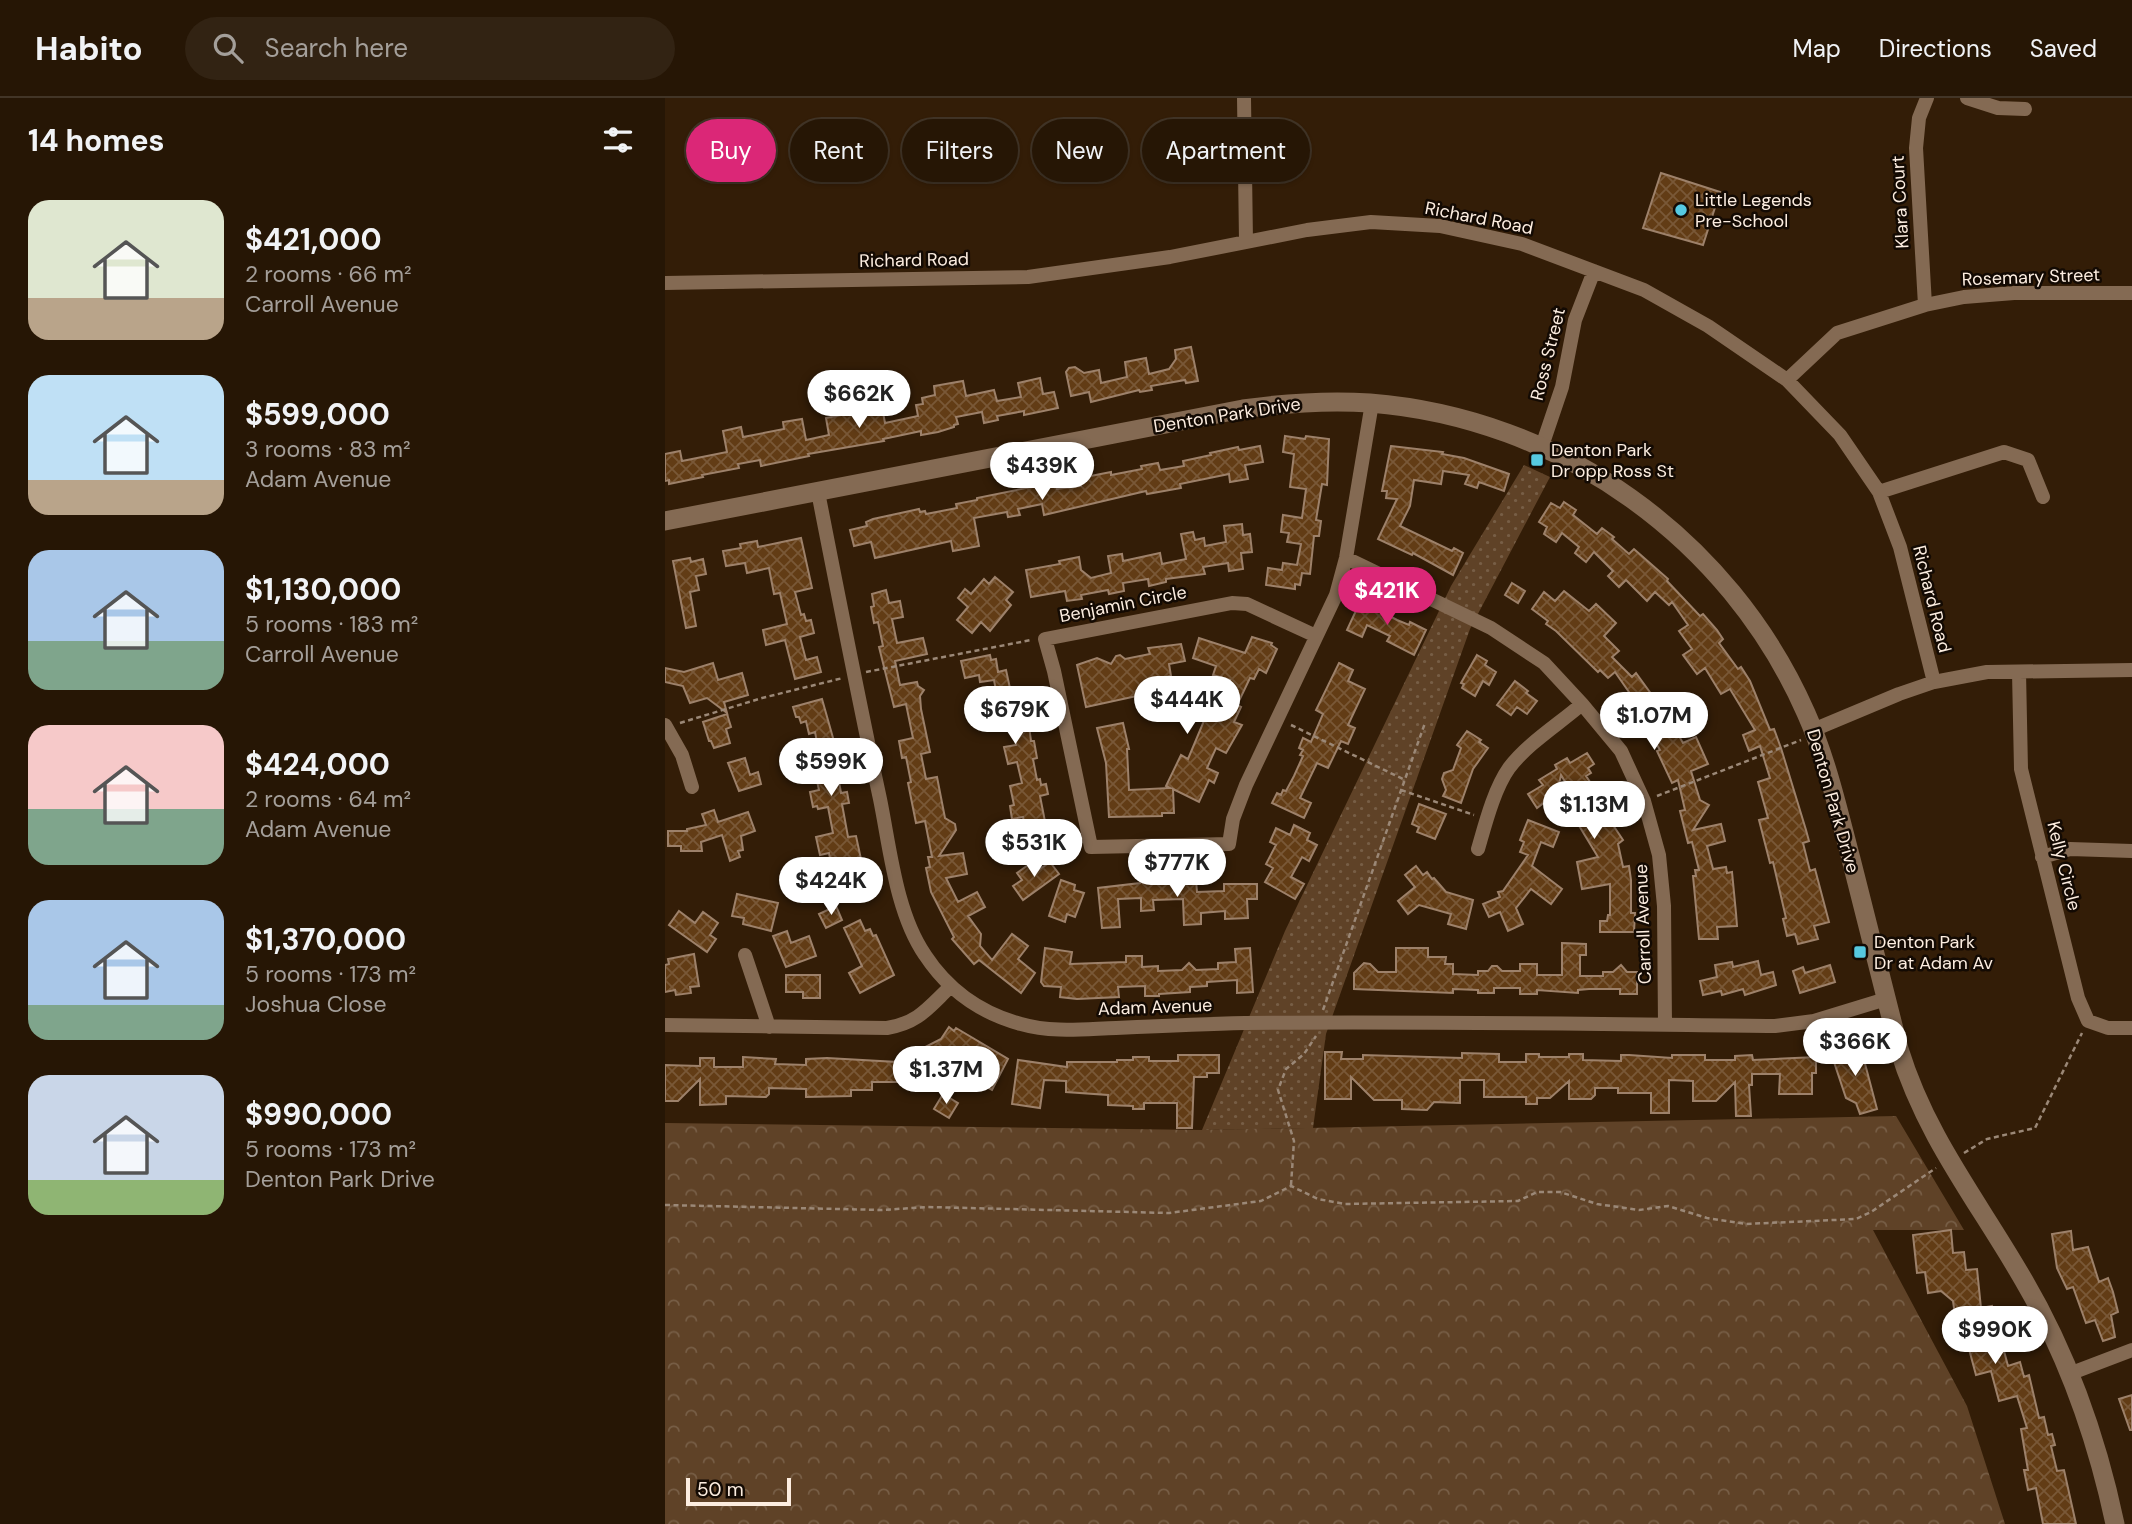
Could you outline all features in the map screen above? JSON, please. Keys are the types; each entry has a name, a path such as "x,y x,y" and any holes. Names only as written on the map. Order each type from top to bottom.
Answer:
{"main road":[{"name":"Denton Park Drive","path":"665,522 1243,409 1296,402 1372,403 1442,413 1490,426 1542,446 1590,470 1632,498 1667,525 1732,591 1767,639 1793,686 1814,732 1834,795 1905,1066 1932,1131 2025,1282 2069,1374 2092,1439 2115,1524"}],"street":[{"path":"1244,98 1246,241"},
{"name":"Klara Court","path":"1924,305 1916,148 1919,118 1927,98"},
{"path":"1967,98 1998,108 2025,108"},
{"name":"Richard Road","path":"665,283 1028,277 1170,257 1307,230 1371,222 1440,226 1522,244 1644,290 1708,326 1787,380 1840,435 1879,492 1900,547 1934,682"},
{"name":"Ross Street","path":"1542,446 1562,387 1575,320 1594,271"},
{"name":"Rosemary Street","path":"1787,380 1837,333 1924,305 1964,297 2014,293 2132,293"},
{"name":"Benjamin Circle","path":"1316,636 1247,604 1232,603 1045,639 1091,847 1229,844 1233,819 1246,785 1336,595 1346,558 1372,403"},
{"path":"1879,492 2004,452 2028,460 2043,497"},
{"name":"Adam Avenue","path":"818,492 899,889 910,929 924,954 950,986 970,1002 994,1015 1022,1025 1055,1031 1212,1023 1319,1022 1775,1026 1814,1021 1886,999"},
{"name":"Carroll Avenue","path":"1346,558 1491,628 1544,663 1583,704 1621,751 1644,801 1659,855 1664,906 1665,1025"},
{"path":"1814,732 1899,694 1934,682 1987,672 2132,670"},
{"name":"Kelly Circle","path":"2019,672 2021,769 2078,998 2088,1021"},
{"path":"1478,849 1487,820 1513,764 1583,704"},
{"path":"666,726 682,755 692,787"},
{"path":"2042,857 2070,849 2132,850"},
{"path":"745,955 769,1027"},
{"path":"665,1025 887,1028 904,1025 920,1015 950,986"},
{"path":"2088,1021 2108,1028 2132,1028"},
{"path":"2069,1374 2132,1350"}],"path":[{"path":"666,726 854,675 1016,642 1045,639"},
{"path":"1278,719 1405,780"},
{"path":"1291,1186 1294,1141 1278,1090 1286,1069 1304,1054 1315,1040 1319,1022 1425,723"},
{"path":"1644,801 1814,732"},
{"path":"1401,790 1487,820"},
{"path":"1962,1154 1987,1139 2035,1128 2088,1021"},
{"path":"1291,1186 1318,1199 1345,1204 1518,1201 1537,1192 1560,1192 1597,1204 1639,1210 1668,1206 1707,1218 1760,1224 1856,1219 1871,1212 1935,1168"},
{"path":"665,1205 1169,1213 1261,1201 1291,1186"}],"green space":[{"path":"1524,465 1550,477 1470,629 1326,1034 1313,1128 1202,1130 1285,931 1451,586"},
{"path":"1896,1116 1964,1230 1873,1230 1967,1406 2005,1524 665,1524 665,1123 1202,1130"}],"building":[{"name":"Little Legends Pre-School","path":"1661,173 1720,192 1703,245 1643,228"},
{"path":"1191,347 1198,381 1186,383 1185,380 1151,386 1152,390 1139,390 1091,402 1089,392 1071,396 1066,372 1069,368 1075,367 1084,373 1099,370 1101,383 1127,377 1125,362 1146,358 1149,374 1169,369 1176,359 1175,350"},
{"path":"1040,378 1043,394 1054,392 1058,408 1024,415 1024,411 997,416 998,420 984,423 982,412 956,417 958,424 938,432 921,435 921,431 761,466 760,460 738,464 739,468 669,484 669,480 665,481 665,454 680,451 682,461 727,452 723,431 741,427 743,437 784,429 783,422 802,419 806,440 829,435 826,418 882,407 885,423 918,416 916,405 923,404 922,398 935,395 934,386 963,381 966,396 994,390 997,401 1021,397 1018,383"},
{"path":"1285,436 1329,439 1327,485 1322,484 1316,520 1321,521 1319,536 1314,536 1310,574 1302,573 1300,585 1295,584 1295,589 1266,585 1268,568 1282,570 1283,563 1297,565 1301,544 1287,542 1289,533 1281,532 1283,515 1302,518 1306,489 1290,487 1294,454 1283,452"},
{"path":"1260,446 1263,462 1245,465 1248,479 1230,482 1229,474 1180,484 1181,488 1147,494 1146,491 1044,515 1042,504 1018,509 1020,515 1008,517 1007,512 974,518 979,546 953,551 951,541 875,558 871,542 854,546 850,530 867,526 866,522 873,519 919,509 926,514 957,508 956,504 977,498 1056,482 1057,489 1081,486 1080,478 1111,472 1111,475 1158,463 1160,470 1184,466 1183,461 1211,455 1210,453"},
{"path":"1391,446 1443,452 1442,454 1464,458 1509,474 1504,491 1479,482 1477,488 1465,484 1469,475 1443,471 1441,484 1414,480 1410,506 1400,526 1452,551 1454,548 1463,553 1453,575 1413,553 1412,555 1378,539 1397,499 1386,498 1387,491 1382,491"},
{"path":"1564,502 1576,510 1573,515 1597,534 1602,528 1629,554 1634,549 1668,579 1700,616 1703,614 1717,630 1723,639 1719,643 1750,681 1770,730 1774,729 1809,841 1803,843 1810,871 1815,869 1829,922 1814,926 1818,939 1798,944 1795,934 1787,936 1783,919 1786,918 1773,862 1770,863 1759,820 1768,818 1758,782 1770,778 1760,746 1749,751 1743,735 1755,730 1730,689 1721,694 1705,668 1697,674 1683,655 1692,649 1679,631 1688,625 1672,602 1669,605 1655,592 1647,601 1626,580 1619,587 1608,576 1613,571 1594,552 1586,562 1575,553 1579,547 1562,533 1556,542 1544,534 1547,527 1539,522 1551,503 1560,508"},
{"path":"1242,524 1243,535 1250,534 1252,552 1241,553 1243,569 1229,571 1228,563 1203,567 1205,574 1166,579 1166,582 1149,586 1148,579 1123,583 1124,591 1109,594 1108,590 1081,595 1082,599 1067,601 1065,591 1031,597 1026,570 1060,564 1059,561 1079,557 1081,570 1091,578 1111,573 1108,556 1122,554 1123,561 1160,553 1162,564 1186,559 1181,534 1193,532 1195,540 1204,538 1205,546 1226,542 1224,526"},
{"path":"801,538 812,588 795,592 801,615 804,614 806,621 811,620 814,633 800,637 806,660 817,657 821,672 795,679 785,640 766,645 763,630 787,624 780,593 774,594 769,568 747,573 745,563 726,566 723,551 741,548 740,544 757,541 758,547"},
{"path":"690,558 691,562 703,559 706,574 696,576 699,590 690,592 696,626 686,628 673,561"},
{"path":"995,577 1013,592 1006,600 1011,605 990,631 981,622 972,633 957,620 968,607 958,598 965,589 971,594 984,579 989,584"},
{"path":"1512,583 1525,591 1518,603 1505,595"},
{"path":"886,590 889,603 900,601 903,617 892,619 897,643 923,638 927,654 895,661 900,685 917,682 924,690 920,696 921,709 930,752 921,754 926,779 937,777 945,818 955,824 956,830 939,856 963,853 967,874 946,878 958,902 977,892 985,907 968,916 981,934 980,946 992,960 1012,934 1028,946 1018,959 1035,973 1021,993 979,960 974,964 952,939 954,937 931,892 926,868 930,867 928,857 932,857 925,821 916,823 906,757 902,758 899,741 913,738 906,704 894,707 879,647 883,646 878,622 874,623 871,607 874,606 872,594"},
{"path":"1564,591 1589,611 1596,604 1616,623 1604,636 1619,651 1612,657 1632,677 1636,673 1665,713 1671,714 1674,719 1672,724 1683,743 1696,737 1708,764 1691,771 1700,800 1709,805 1693,830 1721,824 1725,841 1707,846 1713,869 1726,867 1727,873 1732,872 1737,926 1717,927 1718,939 1699,939 1693,876 1696,876 1695,870 1699,870 1692,842 1688,843 1680,811 1685,810 1678,780 1672,783 1657,751 1660,750 1637,711 1632,714 1623,701 1631,695 1615,672 1608,678 1600,670 1598,672 1546,624 1548,621 1532,609 1544,592 1555,601"},
{"path":"1360,602 1369,606 1374,604 1397,620 1409,625 1410,622 1426,630 1414,655 1387,641 1390,636 1367,625 1362,637 1347,630"},
{"path":"1252,637 1272,643 1277,649 1266,673 1259,669 1254,679 1250,678 1237,705 1241,707 1234,722 1242,725 1226,753 1216,748 1207,768 1218,773 1214,783 1209,780 1199,802 1173,789 1174,813 1162,813 1162,816 1109,817 1106,763 1097,728 1123,723 1129,749 1129,790 1170,788 1166,786 1181,755 1188,759 1211,704 1218,707 1230,680 1213,675 1216,666 1193,658 1199,638 1245,653"},
{"path":"1181,644 1185,661 1169,664 1171,676 1145,681 1137,696 1086,707 1077,665 1097,658 1111,664 1116,656 1120,655 1125,659 1150,654 1148,648"},
{"path":"990,655 991,660 996,659 998,672 1006,670 1011,693 1025,689 1028,703 1022,704 1031,741 1034,741 1037,758 1033,759 1037,780 1040,779 1041,785 1046,784 1048,794 1040,796 1048,837 1028,841 1023,817 1012,819 1010,806 1014,805 1010,786 1022,783 1017,762 1008,764 1004,747 1016,745 1012,723 1004,725 1002,715 995,717 991,703 998,701 994,680 980,682 979,675 965,678 961,661"},
{"path":"1477,655 1487,661 1485,665 1496,672 1489,685 1483,681 1475,696 1462,688 1464,684 1461,683"},
{"path":"713,663 718,680 742,673 748,695 724,702 727,713 707,698 690,703 683,686 665,682 665,668 684,672"},
{"path":"1339,663 1353,670 1348,681 1365,689 1348,725 1355,728 1348,744 1341,741 1328,768 1317,763 1300,798 1311,803 1304,818 1272,803 1277,793 1281,795 1283,790 1286,791 1294,776 1303,756 1300,755 1303,750 1299,748 1303,738 1311,742 1323,714 1316,710"},
{"path":"1515,681 1537,701 1527,714 1517,707 1511,715 1497,705"},
{"path":"822,699 837,752 834,752 841,793 847,792 849,803 842,804 848,837 856,836 864,873 860,874 862,886 848,889 845,876 834,879 829,853 820,855 816,837 833,833 828,807 813,807 810,792 819,790 812,759 820,757 815,732 809,734 806,721 801,723 793,707"},
{"path":"727,714 731,727 726,729 730,743 714,748 703,722"},
{"path":"1467,731 1488,748 1473,769 1461,803 1443,796 1446,790 1442,779 1444,773 1453,770 1461,748 1457,745"},
{"path":"1587,753 1594,764 1588,768 1591,773 1586,776 1594,788 1588,811 1607,798 1614,811 1607,816 1623,840 1618,844 1623,867 1629,866 1631,913 1635,913 1634,932 1600,932 1600,921 1607,921 1610,915 1610,884 1582,889 1577,862 1598,857 1575,819 1584,813 1561,775 1555,802 1545,802 1537,808 1528,794 1543,785 1539,780 1557,769 1555,765 1567,758 1570,763"},
{"path":"745,758 750,775 758,772 761,784 739,791 728,763"},
{"path":"1419,804 1446,814 1435,839 1417,832 1419,827 1412,824"},
{"path":"714,810 718,822 748,812 755,831 741,836 743,850 738,851 740,857 730,861 722,835 701,842 702,851 681,851 681,846 668,846 668,831 687,831 706,825 702,814"},
{"path":"1528,820 1559,832 1553,847 1541,842 1532,866 1562,889 1551,904 1531,889 1516,908 1523,924 1508,931 1500,912 1489,917 1483,904 1500,897 1498,892 1503,891 1528,855 1520,852 1524,842 1520,840"},
{"path":"1294,825 1310,833 1307,840 1317,845 1309,861 1302,857 1291,877 1304,884 1295,899 1265,882 1273,868 1266,864 1276,845 1270,842 1276,828 1290,835"},
{"path":"1050,862 1059,874 1023,900 1013,886 1022,880 1017,873 1031,863 1037,871"},
{"path":"1416,866 1423,875 1427,872 1434,878 1446,892 1473,900 1466,929 1448,924 1451,914 1419,905 1408,914 1398,901 1415,887 1405,875"},
{"path":"1177,878 1177,881 1196,880 1197,892 1224,891 1224,884 1257,884 1257,899 1247,899 1248,918 1225,919 1225,911 1201,913 1201,924 1184,925 1183,899 1153,900 1154,910 1141,911 1141,898 1118,899 1120,927 1102,928 1098,888 1140,883 1140,880"},
{"path":"1061,880 1075,885 1074,890 1084,893 1075,917 1067,914 1065,922 1049,916"},
{"path":"737,894 778,903 771,931 743,924 744,918 732,916"},
{"path":"836,906 842,920 826,928 819,914"},
{"path":"679,911 695,923 703,912 718,923 710,935 716,939 707,952 669,925"},
{"path":"860,920 865,931 870,929 873,936 876,935 894,975 860,993 849,973 862,966 844,928"},
{"path":"787,931 791,943 809,936 816,956 786,967 773,936"},
{"path":"1562,943 1586,944 1586,955 1580,955 1580,976 1603,976 1603,972 1613,972 1621,965 1627,972 1637,972 1637,994 1620,994 1620,989 1578,990 1578,993 1537,990 1537,994 1520,994 1520,988 1494,988 1494,993 1453,989 1453,993 1354,989 1354,973 1364,963 1370,964 1378,972 1396,972 1396,948 1428,948 1428,957 1446,957 1445,964 1453,964 1453,974 1478,975 1478,971 1488,971 1492,966 1497,966 1502,971 1520,971 1520,964 1537,964 1537,975 1562,975"},
{"path":"1045,948 1072,952 1070,964 1126,962 1126,956 1142,956 1142,967 1158,966 1158,971 1182,970 1189,963 1196,970 1218,969 1218,963 1236,962 1235,949 1250,948 1253,992 1237,993 1237,980 1207,982 1207,986 1190,987 1190,992 1159,996 1145,996 1145,986 1118,987 1119,997 1060,997 1061,987 1044,986 1041,982"},
{"path":"694,954 699,986 690,987 691,993 676,995 675,990 665,992 665,965 669,964 668,959"},
{"path":"1758,961 1761,975 1773,972 1776,985 1745,995 1743,989 1722,995 1721,991 1703,995 1700,981 1717,977 1715,965 1732,962 1733,967"},
{"path":"1830,965 1835,982 1800,993 1793,971 1803,967 1805,973"},
{"path":"786,975 820,975 820,998 803,998 803,992 786,992"},
{"path":"949,1027 954,1031 956,1028 1008,1059 992,1090 979,1083 984,1072 963,1060 957,1065 946,1057 928,1067 934,1077 919,1085 904,1058 941,1039"},
{"path":"1856,1041 1877,1109 1860,1114 1856,1103 1846,1098 1833,1059 1846,1056 1842,1044"},
{"path":"1325,1052 1342,1052 1341,1059 1363,1059 1363,1055 1462,1058 1462,1053 1499,1054 1499,1062 1526,1062 1526,1054 1569,1057 1569,1054 1583,1054 1583,1060 1621,1061 1621,1055 1672,1058 1672,1055 1705,1055 1705,1060 1735,1060 1735,1056 1752,1055 1753,1060 1816,1057 1816,1073 1812,1073 1812,1094 1779,1094 1780,1074 1752,1074 1752,1085 1749,1085 1751,1116 1736,1116 1735,1082 1716,1101 1693,1101 1693,1081 1669,1080 1669,1113 1651,1113 1651,1093 1618,1093 1618,1088 1595,1088 1595,1095 1591,1099 1569,1099 1569,1081 1550,1098 1537,1098 1537,1104 1526,1104 1526,1097 1484,1097 1484,1080 1460,1080 1460,1103 1434,1102 1427,1110 1402,1109 1402,1100 1374,1100 1351,1077 1351,1099 1325,1099"},
{"path":"1178,1055 1219,1055 1219,1073 1194,1077 1192,1128 1177,1128 1177,1103 1144,1103 1144,1109 1108,1105 1108,1095 1066,1092 1066,1081 1044,1080 1040,1108 1012,1104 1018,1060 1067,1067 1067,1062 1117,1062 1133,1060 1133,1057 1149,1057 1149,1061 1178,1061"},
{"path":"743,1057 776,1059 775,1064 806,1065 806,1059 827,1058 897,1062 897,1082 872,1082 872,1090 851,1090 851,1096 806,1097 806,1089 769,1088 766,1097 726,1096 726,1104 700,1105 700,1079 678,1101 665,1101 665,1065 700,1066 700,1058 714,1058 714,1067 743,1067"},
{"path":"943,1094 958,1103 949,1118 934,1109"},
{"path":"1951,1230 1953,1253 1964,1252 1966,1270 1977,1269 1981,1308 1992,1306 2008,1366 2020,1362 2024,1377 2029,1375 2039,1418 2044,1417 2048,1435 2052,1434 2055,1445 2051,1446 2057,1471 2064,1470 2076,1524 2043,1524 2036,1488 2028,1490 2024,1470 2028,1470 2021,1429 2027,1428 2017,1396 1999,1401 1991,1371 1976,1375 1966,1338 1958,1340 1952,1316 1955,1315 1953,1301 1941,1291 1928,1293 1925,1272 1917,1273 1913,1235"},
{"path":"2071,1231 2073,1250 2088,1247 2099,1282 2108,1278 2118,1312 2111,1315 2115,1337 2103,1341 2095,1320 2086,1323 2073,1287 2067,1289 2057,1268 2052,1234"},
{"path":"2132,1395 2132,1430 2130,1430 2119,1399"}],"place":[{"name":"Little Legends Pre-School","path":"1681,210"},
{"name":"Denton Park Dr opp Ross St","path":"1537,460"},
{"name":"Denton Park Dr at Adam Av","path":"1860,952"}]}
